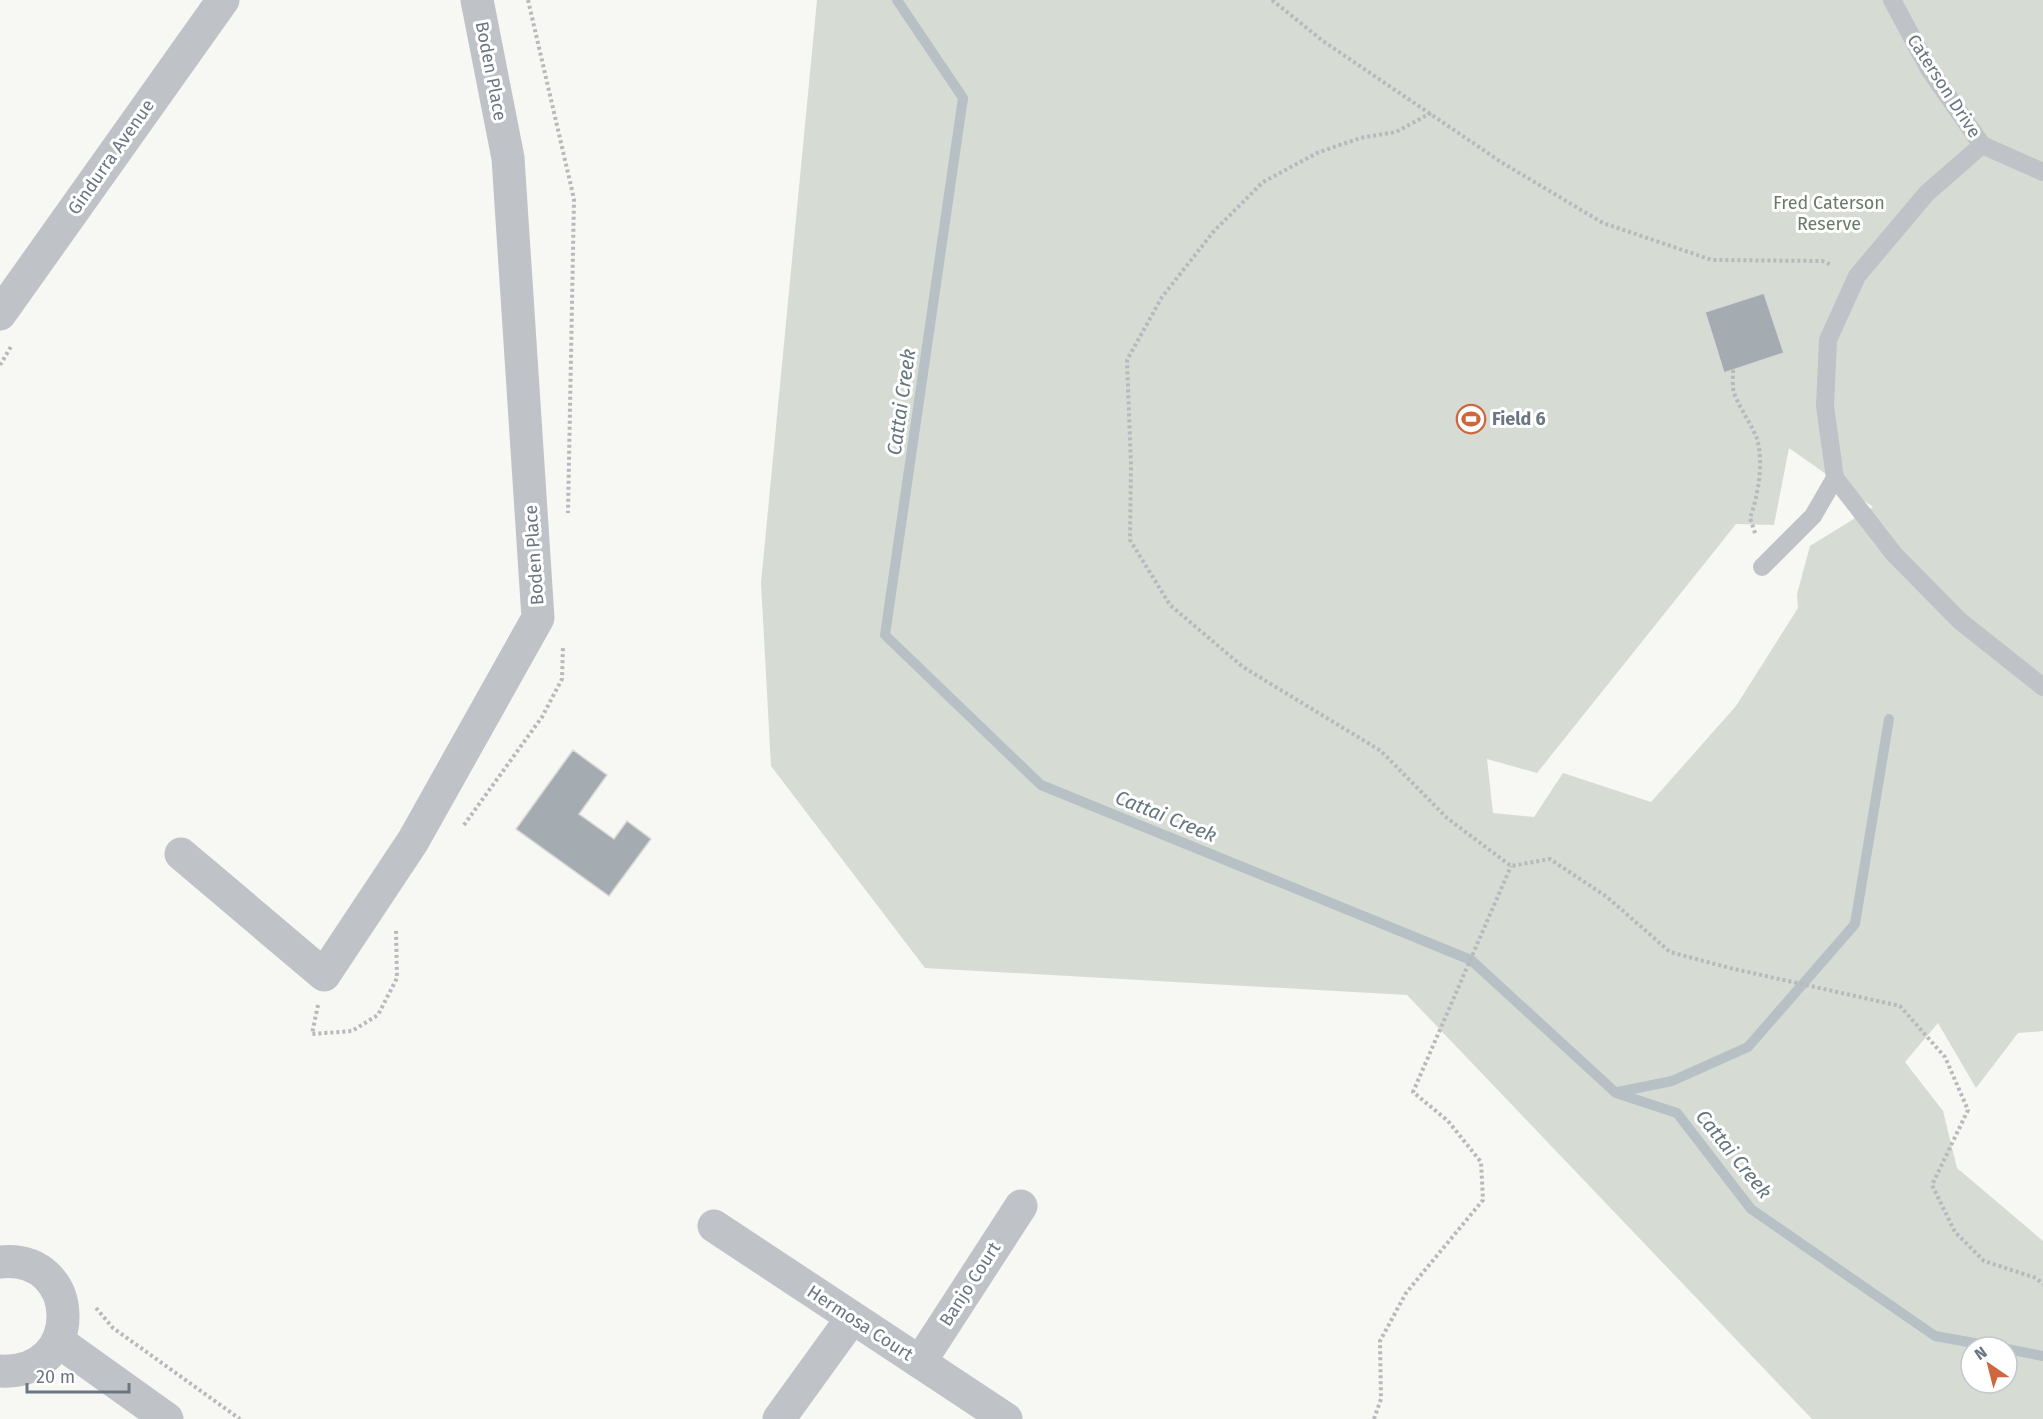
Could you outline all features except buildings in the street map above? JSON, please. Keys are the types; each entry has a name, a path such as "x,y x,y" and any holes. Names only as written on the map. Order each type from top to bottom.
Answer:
{"street":[{"name":"Gindurra Avenue","path":"0,314 223,0"},
{"name":"Boden Place","path":"181,854 324,975 412,841 538,618 508,158 477,0"},
{"name":"Banjo Court","path":"920,1362 1021,1206"},
{"name":"Hermosa Court","path":"714,1226 1006,1419"},
{"path":"0,1262 11,1261 28,1265 44,1274 56,1288 63,1305 64,1323 58,1341 47,1356 32,1367 14,1372 0,1371"},
{"path":"779,1419 852,1318"},
{"path":"58,1341 167,1419"}],"lane":[{"name":"Caterson Drive","path":"1892,0 1929,69 1982,145 2043,172"},
{"path":"1982,145 1927,193 1857,276 1828,340 1825,406 1835,478 1894,554 1960,621 2043,687"},
{"path":"1762,567 1813,516 1835,478"}],"path":[{"path":"1272,0 1323,41 1501,162 1603,223 1712,260 1822,261 1857,276"},
{"path":"1431,113 1396,132 1360,138 1317,153 1263,182 1214,231 1162,297 1127,360 1131,465 1130,540 1170,605 1243,667 1381,751 1447,818 1511,867 1550,859 1607,897 1670,951 1778,979 1900,1006 1945,1058 1968,1110 1932,1185 1955,1232 1984,1261 2036,1278 2043,1284"},
{"path":"1733,370 1733,391 1758,442 1758,482 1756,500 1750,518 1757,537 1762,567"},
{"path":"1374,1419 1381,1399 1380,1341 1406,1293 1483,1200 1481,1162 1448,1121 1413,1092 1511,867"},
{"path":"92,1303 113,1328 240,1419"}],"green space":[{"name":"Fred Caterson Reserve","path":"817,0 2043,0 2043,1031 2018,1033 1976,1088 1938,1023 1905,1062 1943,1111 1957,1168 2043,1241 2043,1419 1812,1419 1407,995 925,968 771,766 761,583","holes":["1789,448 1873,507 1810,546 1797,594 1798,608 1736,706 1651,802 1563,773 1534,817 1493,813 1487,759 1537,773 1736,524 1774,525"]}],"waterway":[{"name":"Cattai Creek","path":"897,0 963,98 885,635 1041,785 1471,960 1616,1093 1677,1113 1751,1209 1935,1336 1959,1340"},
{"path":"1618,1092 1672,1081 1748,1047 1855,924 1889,719"},
{"name":"Cattai Creek","path":"2019,1351 2043,1356"}],"place":[{"name":"Field 6","path":"1471,419"}]}
